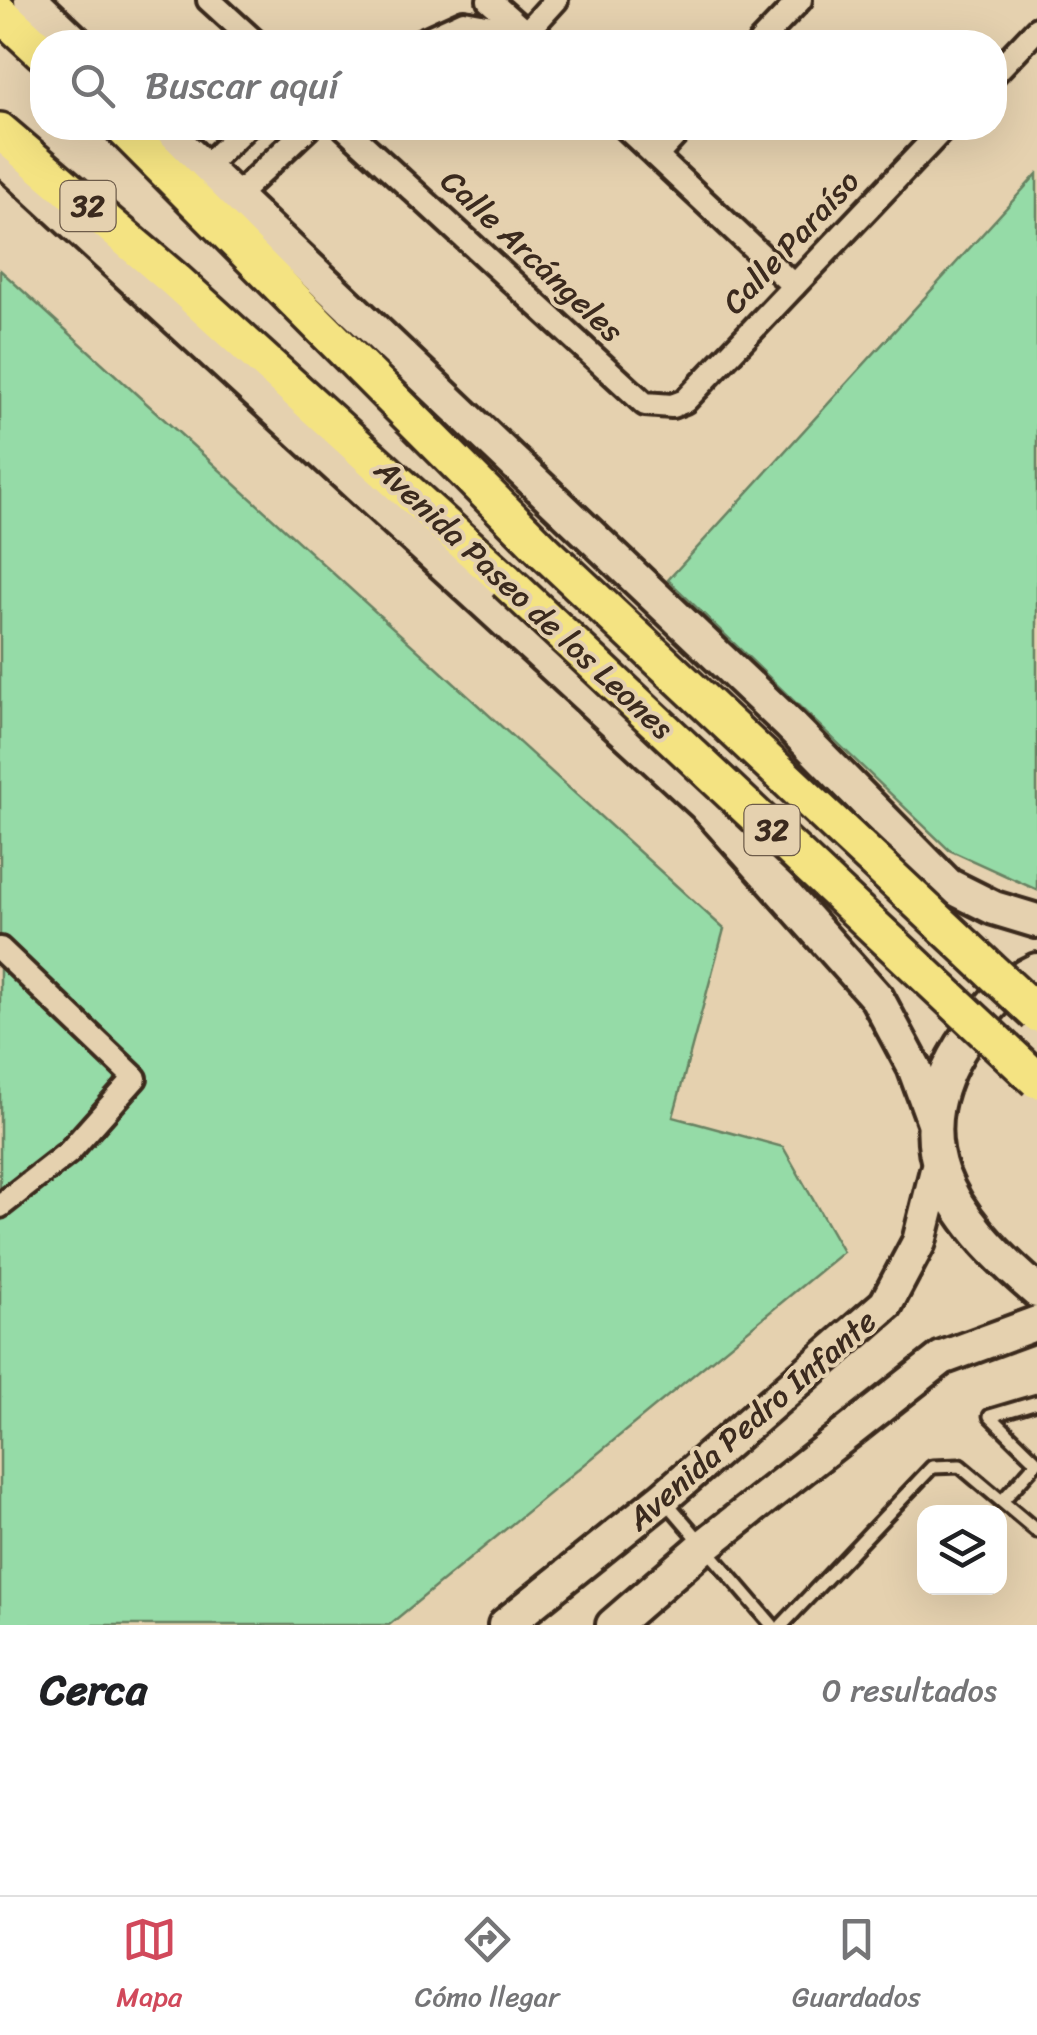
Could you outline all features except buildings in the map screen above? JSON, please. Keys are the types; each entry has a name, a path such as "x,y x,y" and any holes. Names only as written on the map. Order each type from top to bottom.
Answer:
{"main road":[{"path":"0,14 30,41"},
{"name":"Avenida Paseo de los Leones","path":"0,131 176,280 506,581 1037,1080"},
{"name":"Avenida Paseo de los Leones","path":"135,140 546,553 1037,1014"}],"street":[{"path":"31,0 62,30"},
{"path":"209,0 242,30"},
{"path":"489,0 522,30"},
{"path":"536,30 556,0"},
{"path":"771,30 800,0"},
{"path":"437,30 463,11 511,30"},
{"path":"1007,60 1037,28"},
{"path":"175,140 790,725 948,885 994,908 1037,921"},
{"path":"204,168 232,140"},
{"path":"235,197 295,140"},
{"name":"Calle Arcángeles","path":"358,140 645,404 672,406 684,401"},
{"path":"639,140 794,286"},
{"path":"656,156 671,140"},
{"name":"Calle Paraíso","path":"684,401 933,140"},
{"name":"Avenida Paseo de los Leones","path":"0,156 706,805 877,998 914,1067 933,1119"},
{"path":"706,805 724,814 744,816 781,800 799,764 790,725"},
{"path":"0,949 135,1078 69,1152 0,1206"},
{"path":"1037,970 989,1005 941,1083 933,1119 937,1170 976,1234 1037,1291"},
{"name":"Avenida Pedro Infante","path":"505,1625 663,1498 886,1304 919,1242 937,1170"},
{"name":"Avenida Pedro Infante","path":"614,1625 704,1546 942,1358 1037,1323"}],"lane":[{"path":"1004,1499 1037,1462 990,1416 1037,1402"},
{"path":"782,1625 932,1467 960,1466 1004,1499 1037,1532"},
{"path":"663,1498 772,1625"}],"green space":[{"path":"1037,174 1037,890 949,850 668,580"},
{"path":"0,270 724,929 673,1117 783,1147 843,1252 389,1625 0,1625"}]}
